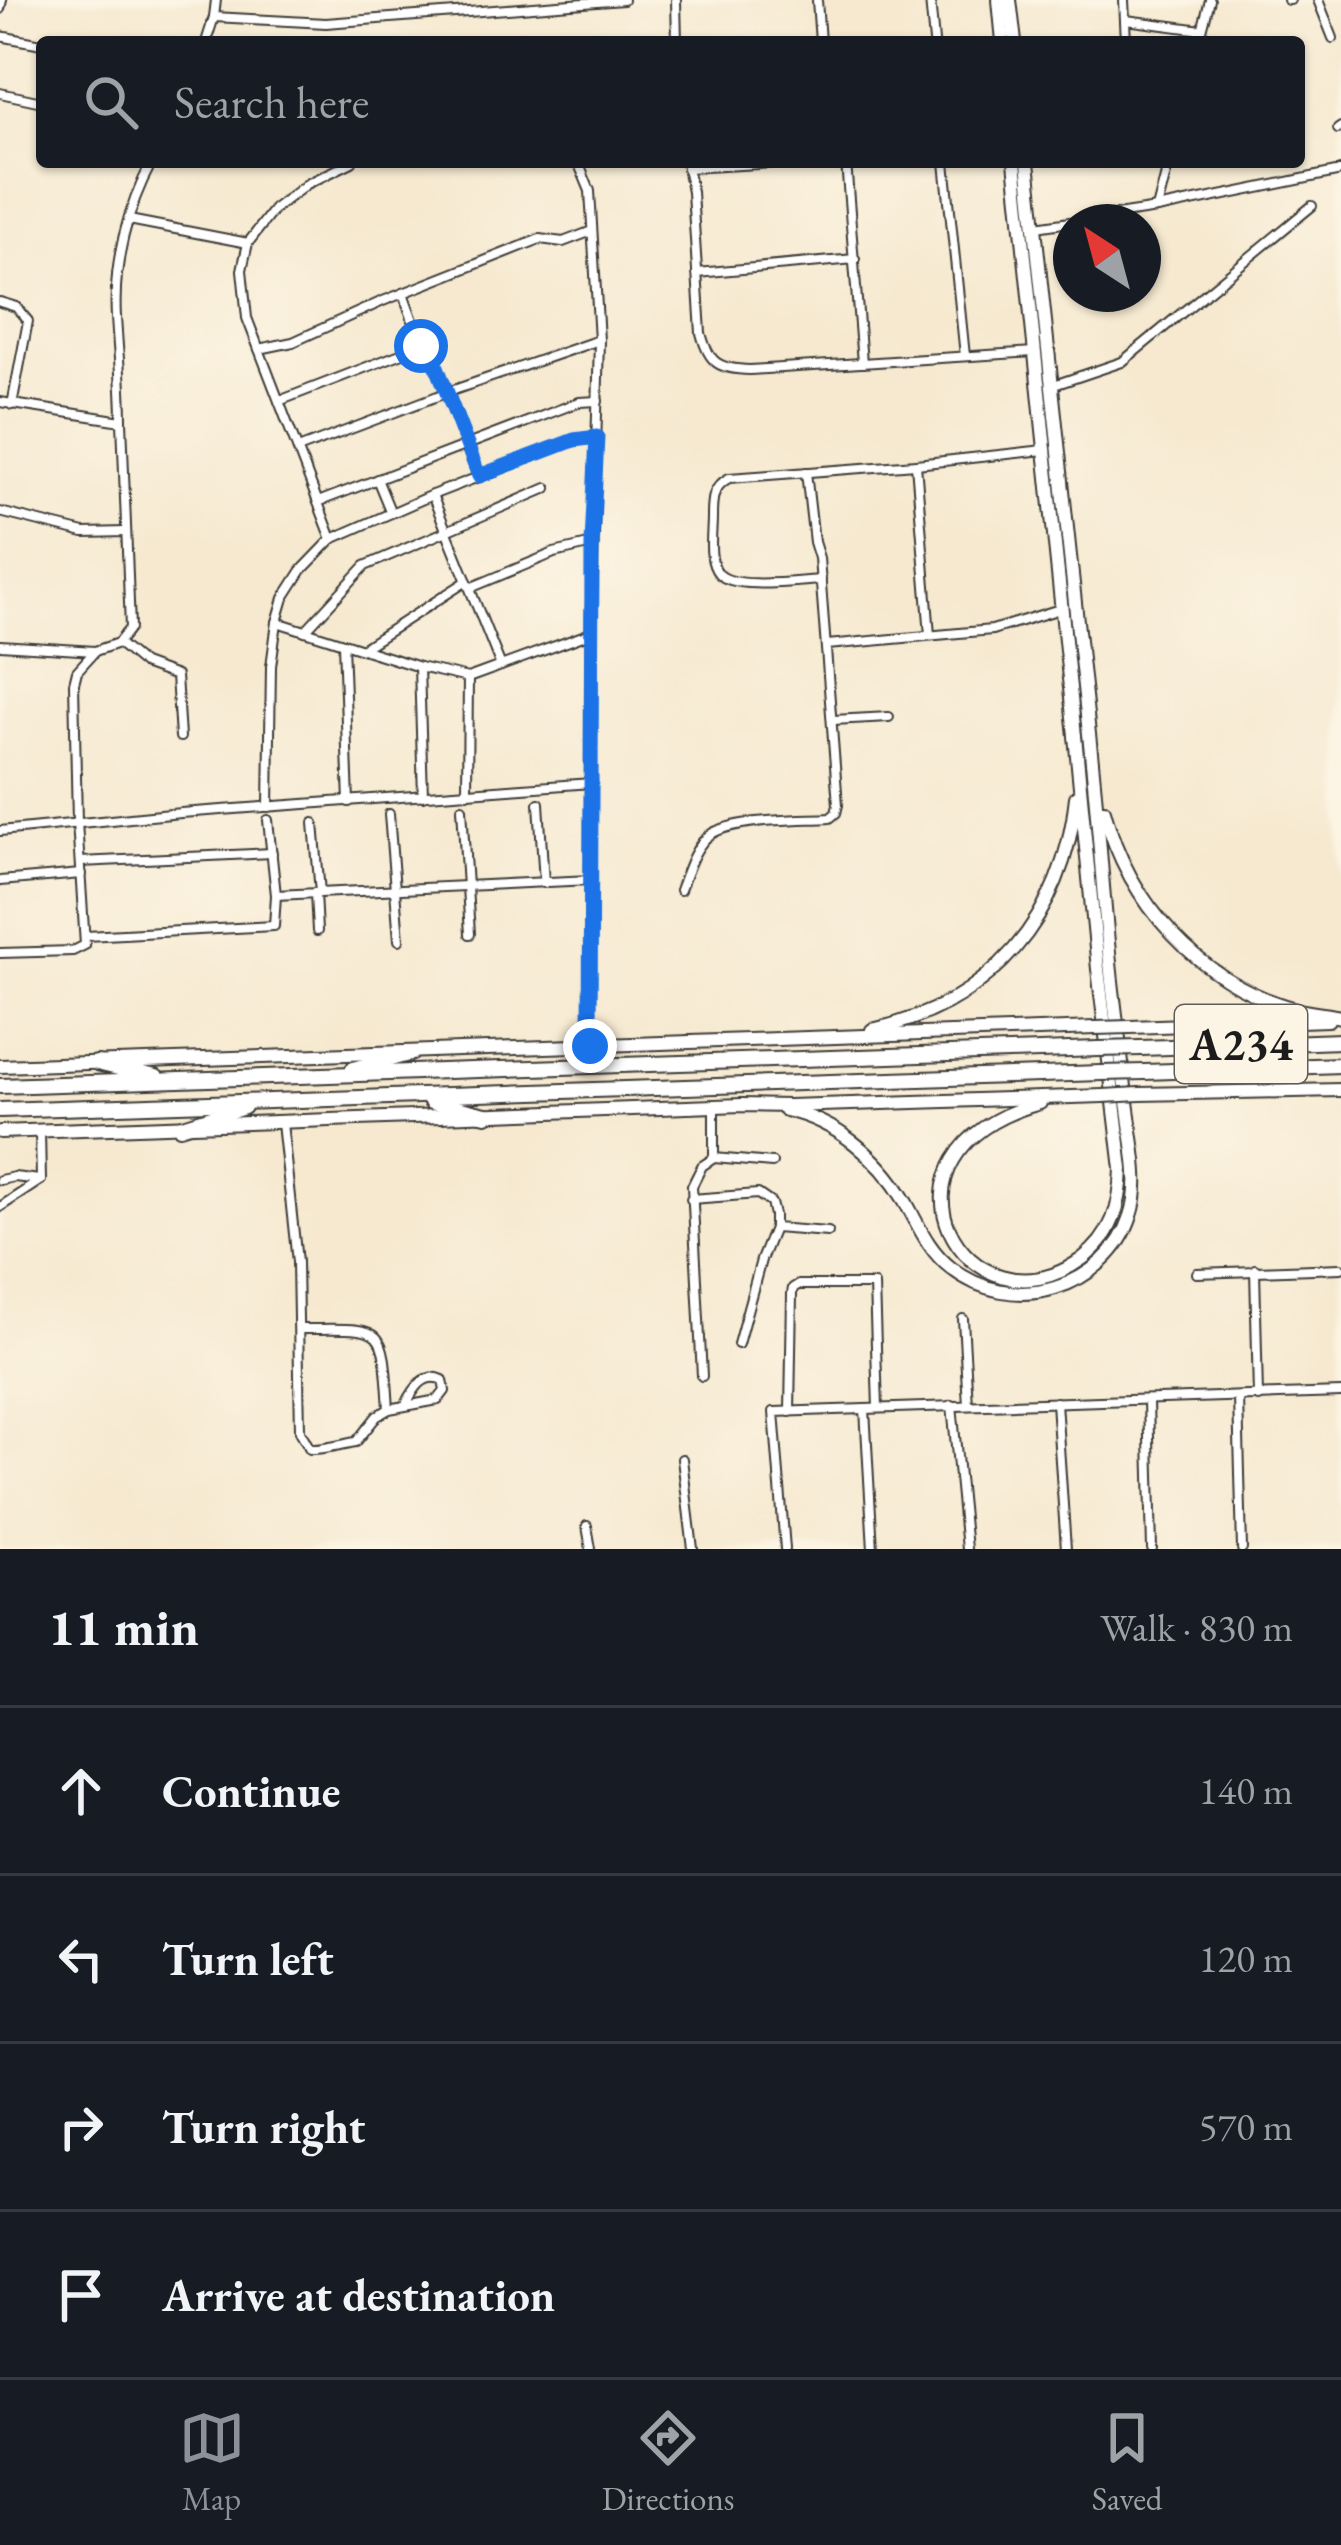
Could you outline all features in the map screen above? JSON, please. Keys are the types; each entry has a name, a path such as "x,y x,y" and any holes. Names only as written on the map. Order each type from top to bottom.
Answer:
{"highway":[{"name":"A234","path":"0,1086 1341,1041"},
{"path":"327,1076 412,1053"},
{"path":"97,1063 172,1081"},
{"name":"A234","path":"0,1110 1341,1065"},
{"path":"414,1098 486,1115"},
{"path":"180,1126 264,1100"}],"main road":[{"path":"998,0 1002,36"},
{"path":"1010,0 1014,36"},
{"path":"1017,168 1121,1169 1120,1199 1106,1234 1075,1264 1023,1279 984,1269 963,1252 948,1228 941,1200 949,1165 965,1143 990,1123 1030,1106 1074,1096"},
{"path":"742,1105 794,1112 847,1137 890,1178 938,1256 980,1284 1012,1293 1045,1291 1079,1278 1109,1255 1130,1220 1136,1180 1029,168"},
{"path":"836,1036 900,1023 948,1003 987,976 1023,939 1047,904 1065,856 1076,803 1075,736"},
{"path":"1092,762 1125,869 1138,894 1176,938 1245,988 1293,1008 1341,1018"},
{"path":"0,1066 1341,1018"},
{"path":"0,1132 742,1105 1341,1090"}],"street":[{"path":"0,9 2,0"},
{"path":"208,36 216,0"},
{"path":"214,17 326,22 622,0"},
{"path":"676,0 676,36"},
{"path":"818,0 820,36"},
{"path":"930,0 933,36"},
{"path":"1124,0 1126,36"},
{"path":"1126,20 1200,36 1210,0"},
{"path":"1318,0 1333,38"},
{"path":"0,37 36,43"},
{"path":"0,93 36,101"},
{"path":"0,645 94,651 118,643 130,628 116,313 122,241 149,168"},
{"path":"332,538 259,349 244,304 242,270 255,231 287,198 340,168"},
{"path":"580,168 590,191 599,340 592,544 590,1046"},
{"path":"688,168 701,333 704,346 719,365 750,370 1035,352"},
{"path":"847,168 862,363"},
{"path":"946,168 965,356"},
{"path":"1158,204 1167,168"},
{"path":"1161,208 1341,171"},
{"path":"1054,385 1122,362 1312,206"},
{"path":"129,220 248,243"},
{"path":"1036,227 1053,224"},
{"path":"259,349 293,342 540,239 563,242 592,232"},
{"path":"697,273 855,260"},
{"path":"403,293 428,341 479,476"},
{"path":"0,302 16,307 28,321 12,405"},
{"path":"298,449 599,340"},
{"path":"279,401 421,346 431,351"},
{"path":"318,502 579,402 598,401"},
{"path":"0,402 122,421"},
{"path":"269,807 271,666 279,609 293,583 332,538 479,476 574,440 597,437"},
{"path":"821,580 734,583 718,573 712,558 712,502 718,485 729,478 1046,450"},
{"path":"916,464 930,634"},
{"path":"680,890 694,854 716,831 830,818 836,813 827,646 806,472"},
{"path":"377,479 391,513"},
{"path":"305,631 358,571 547,488"},
{"path":"432,495 501,666"},
{"path":"0,512 84,532 126,532"},
{"path":"361,648 469,585 592,544"},
{"path":"827,646 992,630 1062,608"},
{"path":"277,622 419,667 468,677 592,633"},
{"path":"118,643 142,664 176,676 180,737"},
{"path":"343,644 349,802"},
{"path":"0,953 73,951 86,945 74,683 77,671 94,651"},
{"path":"419,667 422,796"},
{"path":"467,793 468,677"},
{"path":"833,720 889,717"},
{"path":"0,831 592,783"},
{"path":"539,803 544,883"},
{"path":"462,808 470,934"},
{"path":"388,814 399,940"},
{"path":"86,936 270,926 276,920 268,820"},
{"path":"314,823 317,931"},
{"path":"80,862 272,854"},
{"path":"0,880 81,874"},
{"path":"275,895 591,880"},
{"path":"714,1106 714,1158"},
{"path":"282,1123 297,1262 300,1430 310,1449 356,1442 388,1409 438,1400 445,1391 443,1380 428,1378 415,1387 406,1404"},
{"path":"40,1131 40,1180"},
{"path":"702,1376 692,1199 695,1175 714,1158 772,1163"},
{"path":"0,1180 40,1180"},
{"path":"0,1207 40,1180"},
{"path":"692,1199 758,1194 770,1203 774,1214 774,1228 738,1344"},
{"path":"774,1228 828,1232"},
{"path":"1197,1273 1341,1268"},
{"path":"1255,1269 1258,1397"},
{"path":"790,1412 792,1294 798,1285 874,1285 878,1408"},
{"path":"963,1319 968,1405"},
{"path":"300,1329 360,1328 375,1335 385,1353 388,1409"},
{"path":"785,1549 774,1412 1341,1393"},
{"path":"1238,1397 1242,1549"},
{"path":"1148,1400 1152,1549"},
{"path":"1056,1402 1066,1549"},
{"path":"952,1405 966,1549"},
{"path":"865,1408 873,1549"},
{"path":"682,1460 693,1549"},
{"path":"587,1526 591,1549"}],"route":[{"path":"421,346 431,351 479,476 574,440 597,437 592,544 590,1046"}]}
